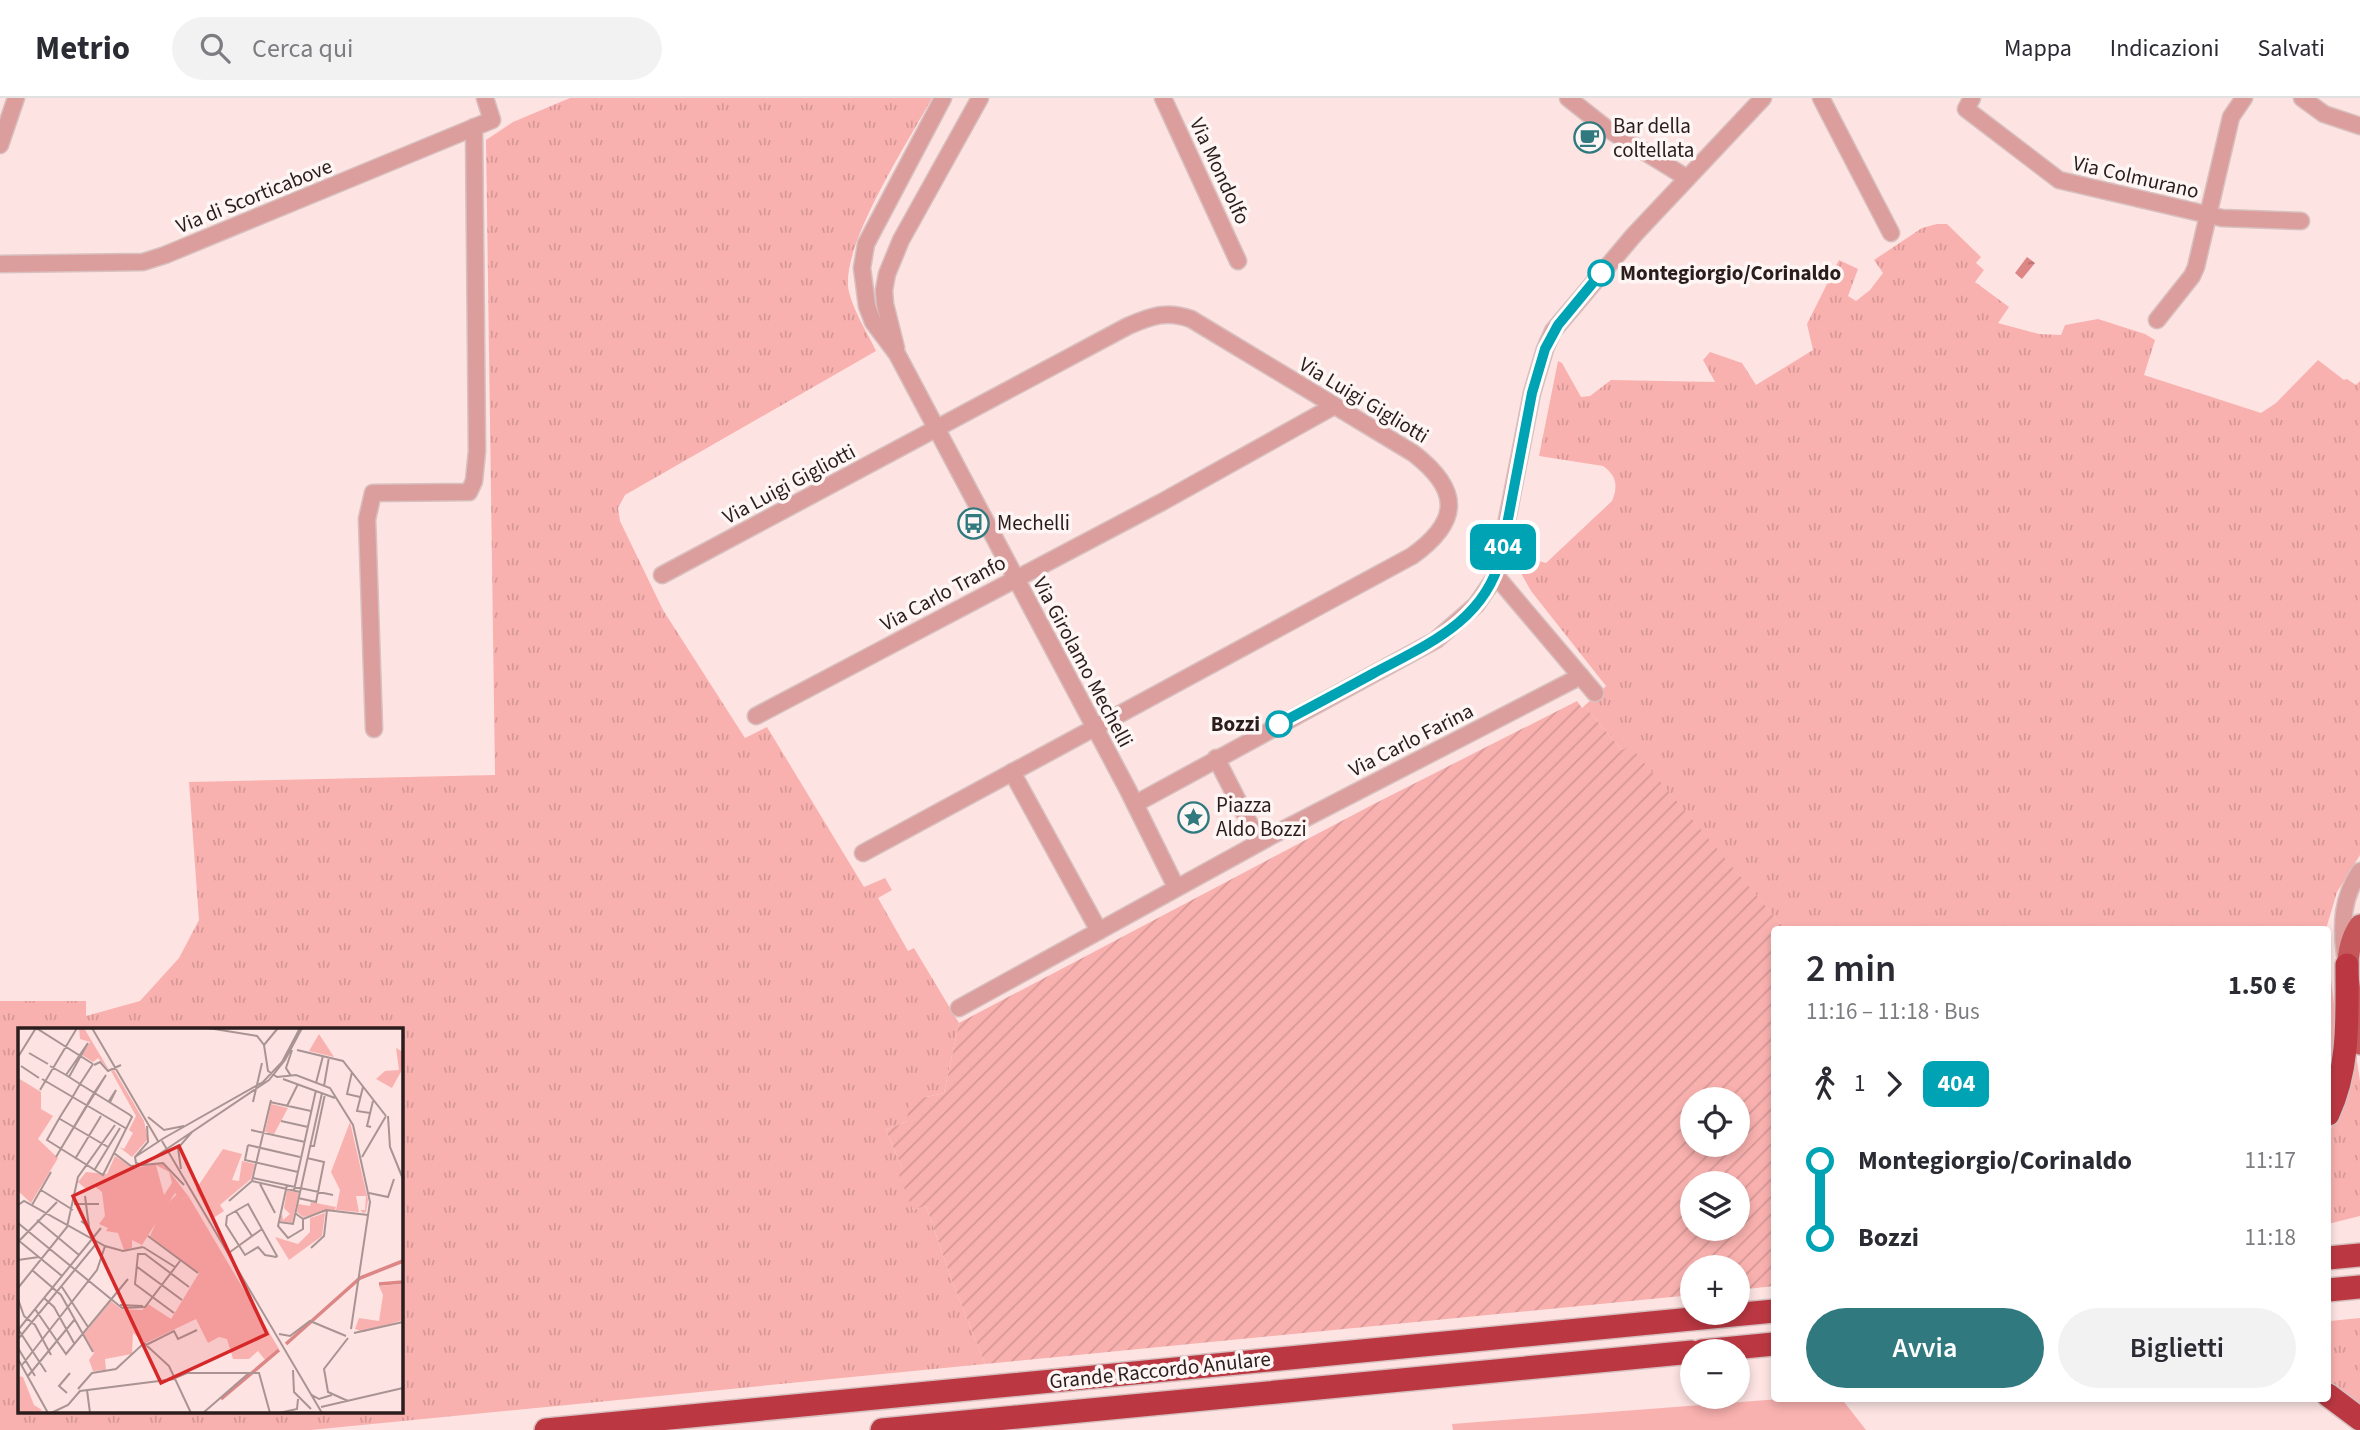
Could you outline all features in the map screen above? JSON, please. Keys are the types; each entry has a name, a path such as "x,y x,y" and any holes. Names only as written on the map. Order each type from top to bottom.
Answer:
{"highway":[{"path":"2331,1105 2344,1068 2347,965"},
{"path":"2331,1258 2360,1255"},
{"path":"2331,1290 2360,1287"},
{"name":"Grande Raccordo Anulare","path":"547,1430 1771,1311"},
{"path":"1750,1346 1771,1344"},
{"name":"Grande Raccordo Anulare","path":"882,1430 1680,1353"},
{"path":"2331,1397 2360,1419"}],"main road":[{"path":"2360,925 2352,939 2347,965 2360,1044"}],"street":[{"path":"0,145 16,98"},
{"path":"374,729 367,519 373,493 469,492 474,481 477,438 474,127 492,120 485,98"},
{"name":"Via Girolamo Mechelli","path":"943,98 870,234 864,253 863,286 867,306 873,322 897,354 1135,804"},
{"name":"Via Girolamo Mechelli","path":"897,354 885,304 887,274 901,240 980,98"},
{"name":"Via Mondolfo","path":"1163,98 1238,261"},
{"path":"1568,98 1606,128 1687,177"},
{"path":"1821,98 1891,233"},
{"name":"Via Colmurano","path":"1972,98 1966,109 2059,180 2209,215"},
{"path":"2157,320 2192,276 2199,260 2231,117 2244,98"},
{"path":"2302,98 2324,114 2360,126"},
{"path":"1176,887 1135,804 1436,640 1471,611 1486,594 1496,576 1532,393 1548,340 1576,302 1758,100"},
{"name":"Via di Scorticabove","path":"0,264 143,262 250,221 474,127"},
{"path":"2209,215 2222,218 2301,220"},
{"name":"Via Luigi Gigliotti","path":"662,575 1128,326 1155,315 1170,313 1191,319 1413,453 1438,475 1446,487 1449,503 1441,531 1426,546 1390,570 863,853"},
{"name":"Via Carlo Tranfo","path":"756,716 1162,502 1334,407"},
{"path":"1496,576 1595,693"},
{"name":"Via Carlo Farina","path":"1259,842 1581,676"},
{"path":"959,1008 1259,842 1216,758"},
{"path":"1012,772 1098,931"},
{"path":"2347,965 2343,940 2343,909 2347,894 2360,871"}],"green space":[{"path":"570,98 932,98 878,194 854,249 849,273 849,292 876,351 625,495 618,508 620,521 663,610 745,738 767,727 864,887 885,878 892,890 878,898 908,951 914,948 959,1023 944,1093 926,1097 907,1121 886,1130 902,1168 913,1210 926,1206 985,1364 311,1430 0,1430 0,1001 86,1001 86,1016 140,1001 179,958 199,920 189,782 495,775 486,140 513,122"},
{"path":"1947,224 1981,257 1976,263 1984,270 1975,282 2009,307 1998,323 2039,334 2061,335 2065,325 2098,319 2145,334 2155,340 2144,375 2261,413 2276,403 2318,360 2344,380 2356,385 2360,381 2360,855 2337,892 2327,926 1782,926 1630,747 1622,750 1586,708 1582,708 1606,686 1531,591 1522,575 1523,556 1546,563 1612,501 1615,491 1614,478 1603,466 1539,456 1558,361 1562,363 1581,397 1590,396 1611,380 1715,382 1703,360 1710,352 1742,363 1756,385 1813,350 1807,324 1839,260 1858,269 1848,296 1856,301 1870,290 1883,273 1874,260 1922,228"},
{"path":"1577,701 1622,750 1630,746 1782,926 1771,926 1771,1286 1750,1289 1750,1255 1680,1255 1680,1296 985,1364 926,1206 913,1210 898,1172 902,1168 886,1130 907,1121 909,1101 944,1093 959,1023 1372,805"},
{"path":"2331,979 2338,1038 2331,1076"},
{"path":"2355,1048 2360,1081 2360,1216 2331,1223 2331,1128 2342,1104"},
{"path":"2360,1318 2360,1410 2331,1388 2331,1321"},
{"path":"1771,1400 1771,1402 1844,1402 1866,1430 1453,1430 1452,1424 1680,1407 1680,1409 1750,1409 1750,1401"}],"water":[{"path":"2027,257 2035,263 2022,279 2015,273"}],"bus line":[{"name":"404","path":"1279,724 1436,640 1466,616 1486,594 1496,576 1501,556 1532,393 1545,349 1553,331 1601,273"}],"place":[{"name":"Bar della coltellata","path":"1590,138"},
{"name":"Montegiorgio/Corinaldo","path":"1601,273"},
{"name":"Mechelli","path":"974,523"},
{"name":"Bozzi","path":"1279,724"},
{"name":"Piazza Aldo Bozzi","path":"1193,817"}]}
